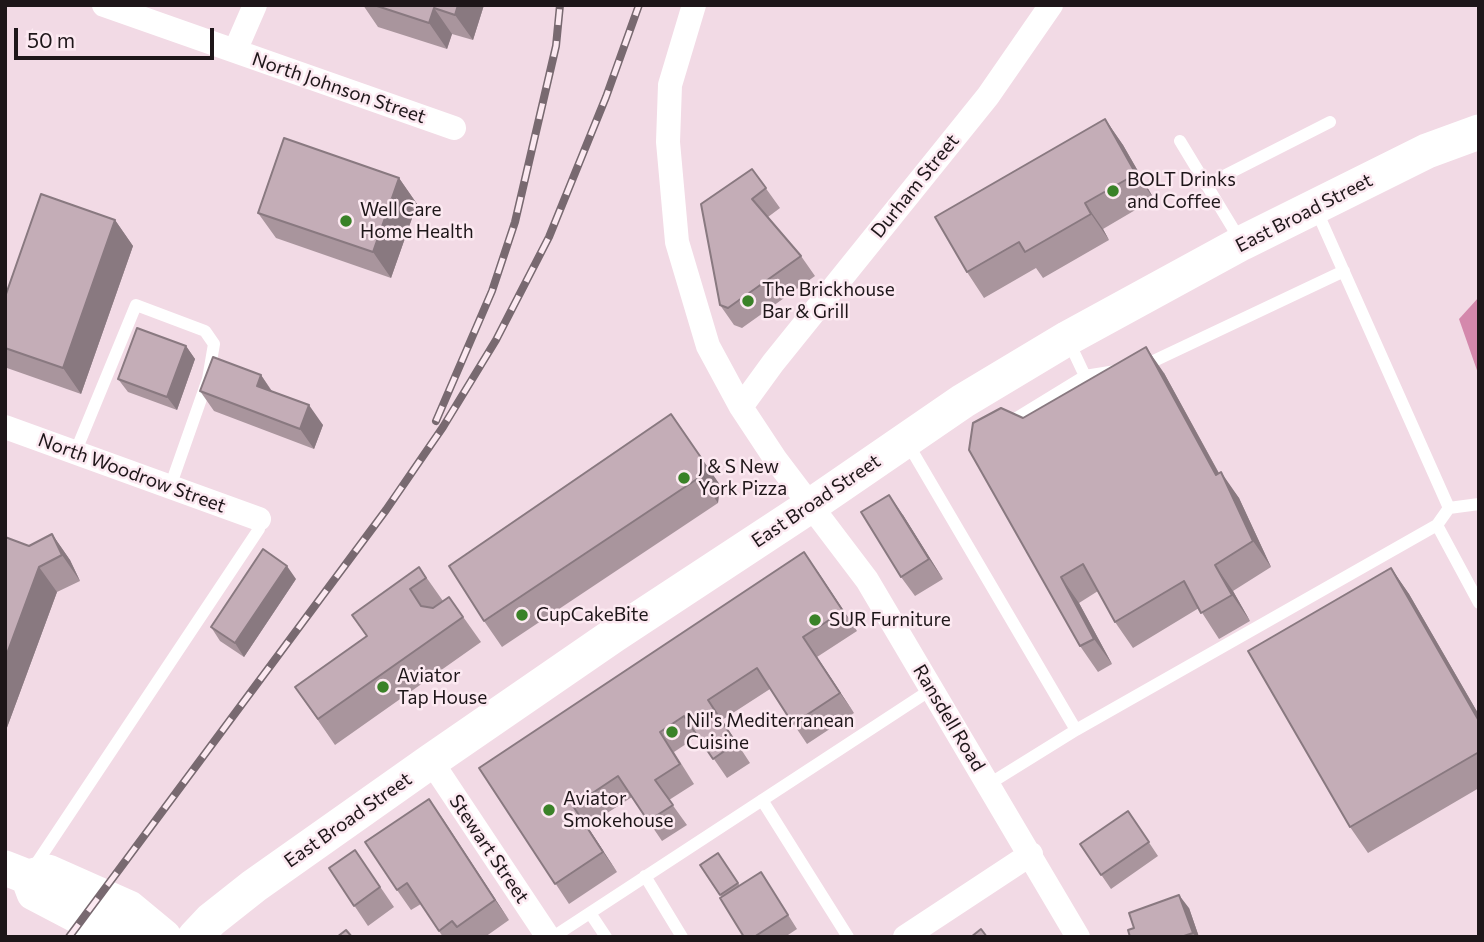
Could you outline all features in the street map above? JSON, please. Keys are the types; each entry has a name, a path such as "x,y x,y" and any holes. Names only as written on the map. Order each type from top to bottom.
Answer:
{"main road":[{"name":"East Broad Street","path":"195,937 211,920 254,886 614,635 906,440 955,413 1068,338 1242,243 1427,151 1479,132"},
{"path":"17,872 34,893 106,933"},
{"path":"17,872 48,872 129,908 164,937"}],"street":[{"name":"North Johnson Street","path":"104,5 454,128"},
{"path":"235,51 256,5"},
{"name":"Ransdell Road","path":"694,5 670,85 668,142 677,242 708,346 741,407 776,460 866,580 1078,937"},
{"name":"Durham Street","path":"741,407 773,363 988,96 1051,5"},
{"name":"North Woodrow Street","path":"5,427 259,519"},
{"name":"Stewart Street","path":"431,761 550,937"},
{"path":"905,937 1031,854"}],"lane":[{"path":"1206,185 1330,122"},
{"path":"1180,141 1242,243"},
{"path":"1315,207 1448,508"},
{"path":"994,432 1085,376 1143,366 1344,271"},
{"path":"75,453 136,305 205,331 214,344 208,379 170,487"},
{"path":"1068,338 1085,376"},
{"path":"906,440 1076,730"},
{"path":"989,784 1076,730 1437,525 1448,508 1479,504"},
{"path":"17,872 259,529 259,519"},
{"path":"1437,525 1479,603"},
{"path":"550,937 932,689"},
{"path":"762,800 848,937"},
{"path":"645,877 682,937"},
{"path":"590,913 606,937"}],"shaded area":[{"path":"1479,297 1479,376 1459,319"}],"building":[{"path":"374,5 458,5 455,15 434,8 429,23"},
{"path":"1105,119 1136,174 1085,203 1091,214 1025,252 1019,242 967,272 935,217"},
{"name":"Well Care Home Health","path":"284,138 399,178 373,252 258,213"},
{"path":"752,169 766,188 752,199 801,256 728,308 720,305 701,204"},
{"path":"41,194 115,220 63,368 5,348 5,297"},
{"path":"137,328 186,346 167,397 118,379"},
{"path":"1146,347 1216,475 1221,472 1253,541 1215,565 1232,595 1201,613 1184,581 1115,622 1083,564 1061,577 1094,639 1080,646 969,450 973,423 1001,408 1023,418"},
{"path":"213,357 261,375 257,386 309,405 300,429 200,391"},
{"path":"671,414 702,459 700,477 484,621 449,566"},
{"path":"889,495 929,559 901,577 861,512"},
{"path":"52,534 62,555 39,567 5,659 5,537 29,546"},
{"path":"263,549 287,566 235,643 211,627"},
{"path":"804,552 843,611 803,637 840,693 793,724 757,668 708,700 736,743 713,759 684,716 660,732 680,764 655,780 673,805 648,821 618,776 573,806 603,852 555,884 479,768"},
{"path":"419,567 426,578 410,589 421,606 433,608 449,597 463,617 318,719 295,687 367,636 352,615"},
{"path":"1391,568 1479,721 1479,752 1350,827 1248,651"},
{"path":"429,799 495,900 457,927 452,921 439,931 407,883 397,890 365,842"},
{"path":"1128,811 1149,842 1101,875 1080,844"},
{"path":"355,850 380,887 354,906 329,868"},
{"path":"718,853 738,883 720,895 700,865"},
{"path":"761,872 788,915 754,937 744,937 720,898"},
{"path":"1179,895 1193,933 1181,937 1130,937 1128,930 1134,928 1129,913"},
{"path":"981,929 987,937 971,937"},
{"path":"346,930 352,937 337,937"}],"railway":[{"path":"436,421 492,291 515,222 556,46 560,5"},
{"path":"69,937 386,510 443,427 496,340 549,237 606,97 639,5"}],"place":[{"name":"BOLT Drinks and Coffee","path":"1113,191"},
{"name":"Well Care Home Health","path":"346,221"},
{"name":"The Brickhouse Bar & Grill","path":"748,301"},
{"name":"J & S New York Pizza","path":"684,478"},
{"name":"CupCakeBite","path":"522,615"},
{"name":"SUR Furniture","path":"815,620"},
{"name":"Aviator Tap House","path":"383,687"},
{"name":"Nil's Mediterranean Cuisine","path":"672,732"},
{"name":"Aviator Smokehouse","path":"549,810"}]}
